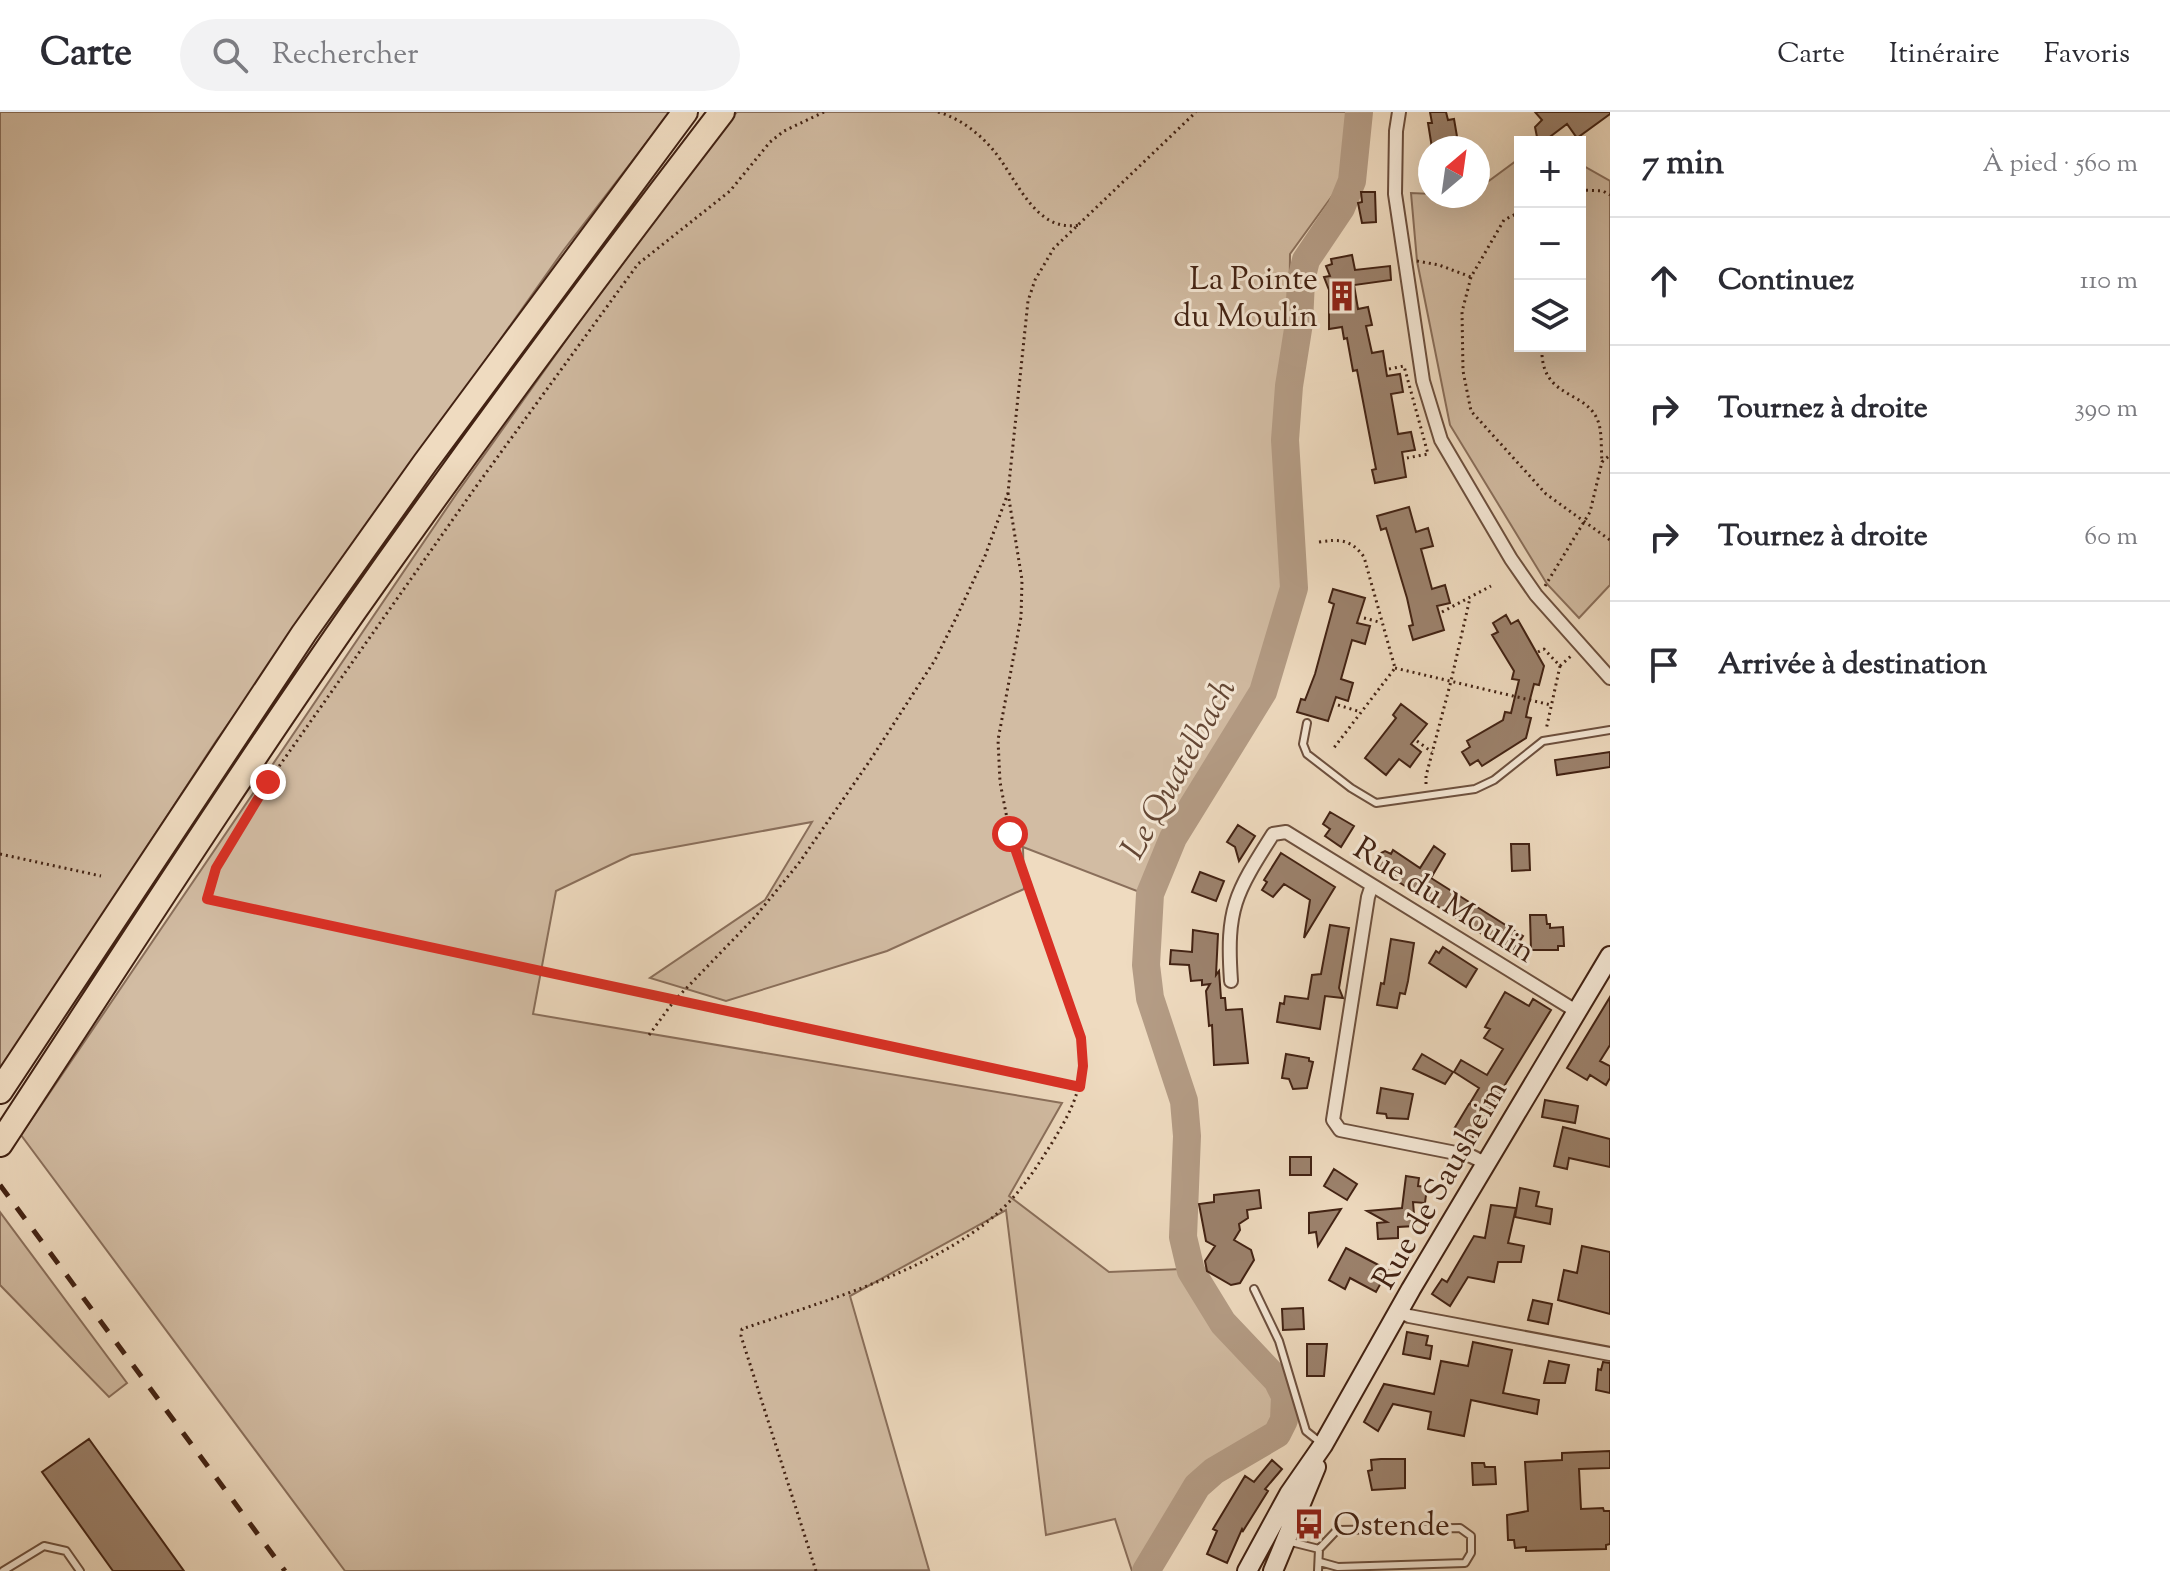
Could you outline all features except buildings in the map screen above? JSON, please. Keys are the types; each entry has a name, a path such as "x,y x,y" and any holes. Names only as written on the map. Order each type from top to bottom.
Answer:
{"highway":[{"path":"0,1091 304,633 489,374 685,112"},
{"path":"0,1144 248,766 353,613 514,387 722,112"}],"main road":[{"name":"Rue de Sausheim","path":"1247,1571 1289,1494 1323,1445 1485,1163 1610,956"},
{"name":"Rue de Sausheim","path":"1273,1571 1323,1445"}],"street":[{"path":"1399,112 1395,194 1423,381 1441,440 1511,559 1536,595 1610,678"},
{"name":"Rue du Moulin","path":"1231,981 1230,914 1242,883 1273,834 1286,832 1576,1011"},
{"path":"1372,885 1333,1120 1340,1130 1471,1156 1485,1163"},
{"path":"1399,1311 1409,1316 1610,1354"}],"lane":[{"path":"1307,723 1303,744 1307,754 1376,803 1475,789 1494,780 1543,741 1610,730"},
{"path":"1254,1289 1279,1341 1306,1431 1323,1445"},
{"path":"1318,1571 1319,1549 1337,1530 1460,1528 1471,1536 1471,1553 1465,1563 1338,1567 1320,1562"},
{"path":"1287,1541 1319,1549"},
{"path":"7,1570 44,1546 66,1551 80,1571"}],"path":[{"path":"824,112 784,131 770,142 730,191 638,264 475,488 268,782 216,868 207,899 1080,1087"},
{"path":"938,112 952,116 974,130 994,151 1039,214 1067,227 1079,225"},
{"path":"649,1035 674,1001 799,863 935,660 985,556 1008,493 1028,301 1035,280 1054,248 1196,112"},
{"path":"1586,188 1610,195"},
{"path":"1514,215 1504,220 1471,277 1462,312 1463,371 1471,411 1546,494 1610,540"},
{"path":"1404,260 1439,265 1471,277"},
{"path":"1536,595 1547,584 1590,512 1602,462 1599,423 1590,409 1554,385 1544,371 1542,355"},
{"path":"1389,369 1404,366 1428,454 1407,458"},
{"path":"1602,462 1610,455"},
{"path":"816,1571 741,1336 742,1329 835,1297 911,1266 975,1231 1010,1201 1041,1161 1071,1112 1080,1087 1083,1066 1081,1038 1010,834 1000,782 998,740 1021,617 1022,580 1008,493"},
{"path":"1319,542 1344,540 1358,548 1364,557 1395,668"},
{"path":"1442,612 1491,586"},
{"path":"1426,796 1426,776 1470,598"},
{"path":"1364,618 1381,623"},
{"path":"1538,652 1544,649 1560,666"},
{"path":"1543,741 1560,666 1571,656"},
{"path":"1395,668 1551,705"},
{"path":"1333,749 1395,668"},
{"path":"1338,705 1363,712"},
{"path":"1417,741 1432,752"},
{"path":"0,854 101,876"}],"shaded area":[{"path":"0,112 670,112 563,251 216,741 0,1072"},
{"path":"737,112 1349,112 1343,181 1290,254 1289,349 1283,378 1278,447 1287,586 1255,690 1168,831 1142,893 1023,847 1024,889 887,951 726,1001 650,978 765,900 812,822 631,855 556,891 533,1014 1062,1103 1009,1196 1109,1272 1182,1269 1219,1327 1274,1395 1271,1430 1191,1479 1143,1571 1132,1571 1115,1519 1046,1535 1006,1210 850,1296 929,1570 345,1571 21,1135 457,493 661,207"},
{"path":"1514,162 1514,352 1586,352 1586,167 1610,181 1610,585 1579,618 1547,584 1450,425 1417,261 1411,193 1418,193 1418,208 1490,208 1490,180"},
{"path":"0,1212 127,1383 109,1397 0,1285"}],"waterway":[{"name":"Le Quatelbach","path":"1146,1571 1197,1486 1214,1471 1277,1434 1284,1420 1285,1396 1277,1380 1223,1323 1191,1271 1183,1237 1187,1136 1184,1101 1150,998 1146,965 1150,894 1173,838 1263,692 1294,588 1285,440 1301,280 1306,260 1341,208 1352,181 1359,112"}],"railway":[{"path":"0,1185 285,1571"}],"place":[{"name":"La Pointe du Moulin","path":"1342,296"},
{"name":"Ostende","path":"1309,1524"}],"route":[{"path":"268,782 216,868 207,899 1080,1087 1083,1066 1081,1038 1010,834"}]}
